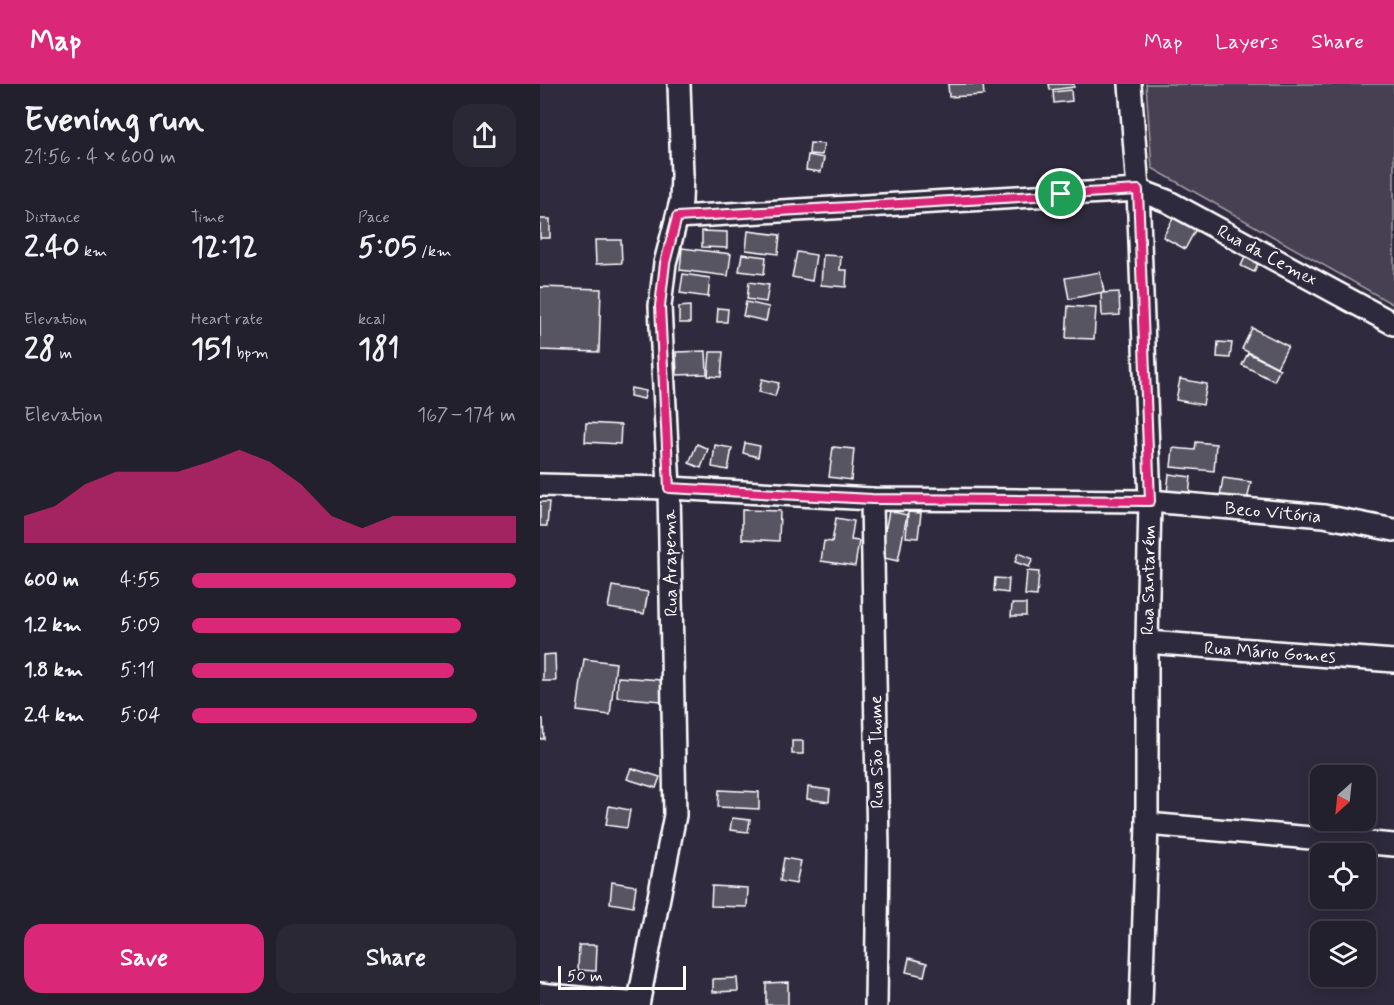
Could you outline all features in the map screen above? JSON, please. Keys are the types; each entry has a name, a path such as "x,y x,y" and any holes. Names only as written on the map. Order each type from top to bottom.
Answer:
{"street":[{"name":"Rua Arapema","path":"638,1004 675,815 669,488 660,306 665,263 681,201 679,84"},
{"name":"Rua Santarém","path":"1130,84 1138,190 1150,501 1147,824 1142,1005"},
{"path":"677,217 1138,190"},
{"name":"Rua da Cemex","path":"1138,190 1167,201 1394,324"},
{"name":"Beco Vitória","path":"540,485 669,488 872,499 1150,501 1324,516 1394,530"},
{"name":"Rua São Thome","path":"872,499 878,850 876,1005"},
{"name":"Rua Mário Gomes","path":"1147,642 1394,661"},
{"path":"1147,824 1394,845"},
{"path":"540,994 638,1004"}],"shaded area":[{"path":"1146,84 1394,84 1394,305 1152,168"}],"building":[{"path":"948,84 983,84 984,95 949,97"},
{"path":"1049,84 1074,84 1074,87 1050,90"},
{"path":"1071,90 1072,101 1054,103 1053,92"},
{"path":"810,143 824,144 822,155 809,154"},
{"path":"808,155 824,158 821,172 806,170"},
{"path":"1176,213 1198,225 1185,249 1163,237"},
{"path":"540,219 550,219 550,238 540,238"},
{"path":"702,231 727,232 727,248 702,247"},
{"path":"748,231 780,235 778,254 746,250"},
{"path":"595,240 621,240 622,263 596,264"},
{"path":"682,248 731,254 728,276 680,270"},
{"path":"797,252 816,255 812,281 792,277"},
{"path":"742,254 766,257 764,274 739,271"},
{"path":"823,255 841,256 840,270 847,270 846,287 821,285"},
{"path":"1246,255 1259,261 1254,272 1241,266"},
{"path":"1100,272 1104,292 1069,299 1065,278"},
{"path":"683,274 710,278 708,297 680,293"},
{"path":"749,282 769,285 766,302 747,299"},
{"path":"540,287 601,289 599,352 540,350"},
{"path":"1119,292 1120,315 1102,316 1101,293"},
{"path":"746,302 769,307 766,321 743,316"},
{"path":"690,306 690,323 679,323 679,307"},
{"path":"1068,306 1096,308 1094,339 1066,338"},
{"path":"718,308 728,309 727,322 717,322"},
{"path":"1252,328 1288,346 1277,367 1242,349"},
{"path":"1218,342 1232,343 1230,358 1217,357"},
{"path":"706,351 707,374 677,375 676,352"},
{"path":"710,352 723,352 721,377 708,376"},
{"path":"1248,353 1280,369 1274,381 1242,365"},
{"path":"762,379 779,383 775,396 759,392"},
{"path":"1180,379 1207,384 1203,405 1176,400"},
{"path":"631,388 646,391 644,399 630,396"},
{"path":"586,423 621,425 620,444 585,442"},
{"path":"1196,442 1216,444 1214,471 1171,467 1173,448 1195,450"},
{"path":"745,443 760,446 758,457 743,453"},
{"path":"697,444 708,449 701,468 689,463"},
{"path":"715,445 732,448 728,470 712,467"},
{"path":"833,447 854,449 851,480 829,477"},
{"path":"1169,474 1191,477 1189,495 1167,493"},
{"path":"1223,478 1251,482 1247,501 1220,496"},
{"path":"540,502 549,502 547,526 540,526"},
{"path":"742,510 780,511 779,541 742,539"},
{"path":"889,511 907,515 898,561 880,557"},
{"path":"908,512 921,513 918,538 906,537"},
{"path":"836,518 854,521 851,540 859,541 855,566 821,561 824,541 832,542"},
{"path":"1018,553 1033,559 1029,567 1015,562"},
{"path":"1027,571 1039,572 1037,596 1025,595"},
{"path":"995,578 1009,579 1008,593 994,591"},
{"path":"612,586 648,592 644,614 608,608"},
{"path":"1012,604 1026,604 1026,616 1011,616"},
{"path":"555,654 556,681 543,681 543,655"},
{"path":"584,659 616,663 610,715 577,711"},
{"path":"618,677 662,680 661,701 617,697"},
{"path":"540,719 543,719 544,739 540,739"},
{"path":"792,741 803,741 803,754 792,754"},
{"path":"631,768 660,777 656,788 627,779"},
{"path":"808,787 830,790 829,802 807,799"},
{"path":"719,790 759,792 759,809 718,807"},
{"path":"609,806 630,810 627,828 606,825"},
{"path":"732,818 750,820 748,832 730,830"},
{"path":"784,858 801,861 796,884 780,881"},
{"path":"612,882 636,886 633,907 610,903"},
{"path":"712,886 748,888 747,907 711,906"},
{"path":"579,945 597,945 596,971 578,970"},
{"path":"909,958 927,963 924,976 906,972"},
{"path":"737,978 738,991 713,992 713,979"},
{"path":"788,982 788,1005 766,1005 766,983"}],"route":[{"path":"1138,190 1150,501 872,499 669,488 660,306 665,263 677,217 1061,194 1138,190"}]}
